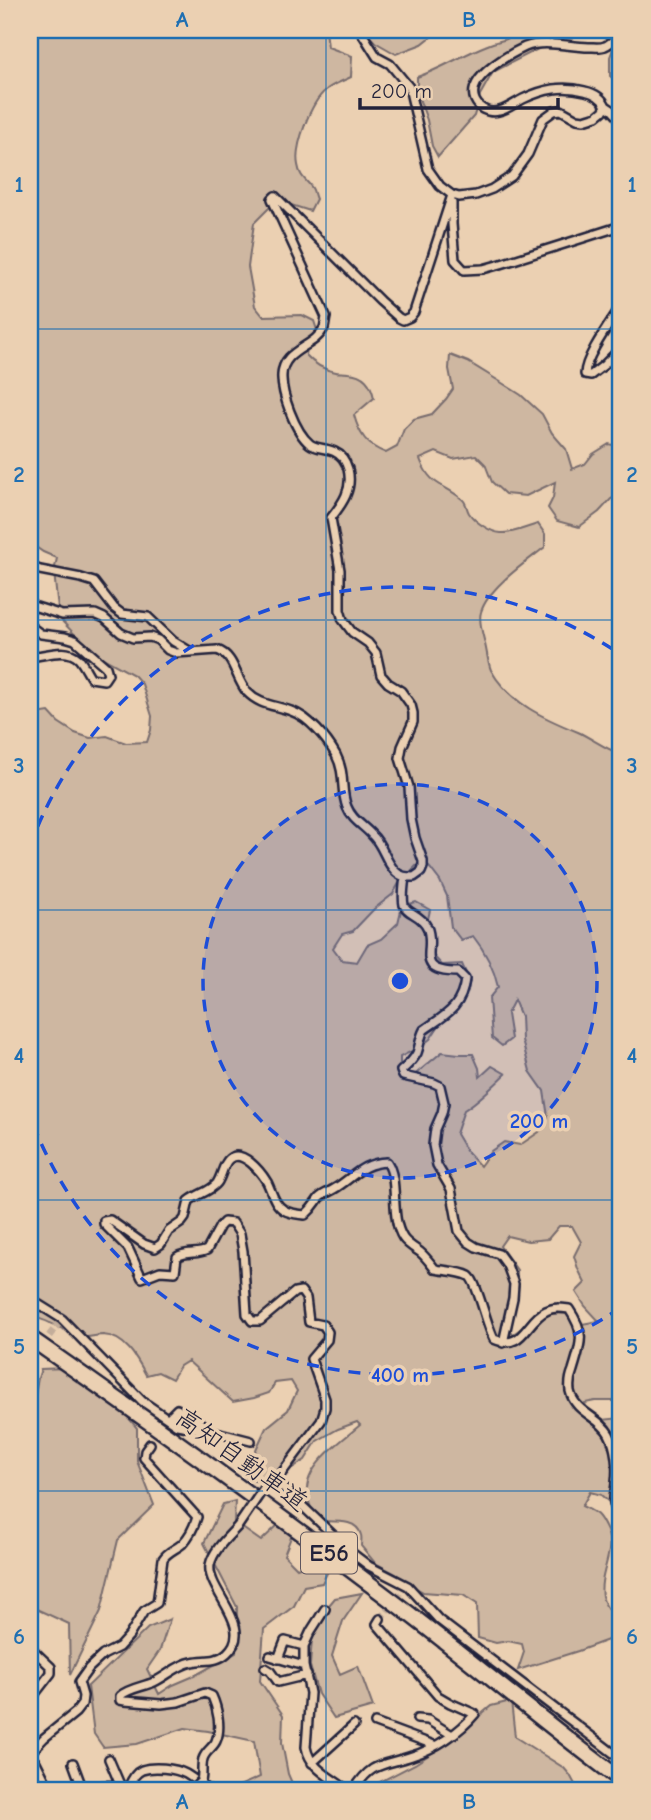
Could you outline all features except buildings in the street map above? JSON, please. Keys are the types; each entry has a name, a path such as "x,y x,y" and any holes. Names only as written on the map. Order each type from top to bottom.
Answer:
{"highway":[{"name":"高知自動車道","path":"30,1331 304,1527 621,1772"},
{"name":"高知自動車道","path":"30,1338 279,1516 402,1608 621,1780"}],"street":[{"path":"360,30 377,57 390,64 409,87 428,169 440,186 453,195 476,195 492,189 512,176 528,154 543,119 554,111 561,110 584,120 597,116 606,106"},
{"path":"614,40 603,47 534,44 504,59 483,74 473,92 480,107 494,113 550,89 561,87 590,92 605,102 621,120"},
{"path":"453,195 455,260 464,270 501,264 621,226"},
{"path":"30,605 62,615 95,614 104,618 121,634 133,638 150,637 176,653 216,649 223,652 232,662 247,691 259,702 303,716 314,726 338,761 344,778 344,799 348,810 354,820 373,835 396,872 405,877 414,877 421,872 423,861 415,838 409,787 400,758 413,722 411,705 401,691 388,683 382,675 376,653 368,643 352,632 343,620 340,610 340,570 331,518 349,490 347,465 335,452 311,445 301,433 285,398 281,372 289,356 324,328 326,317 272,199 275,196 380,301 404,320 414,312 453,195"},
{"path":"621,306 584,369 585,374 591,375 621,348"},
{"path":"30,566 94,582 122,614 148,617 173,641 192,652"},
{"path":"30,626 41,634 75,640 106,667 108,674 104,680 91,678 79,659 70,653 30,657"},
{"path":"405,877 403,904 421,917 429,930 429,960 435,969 458,972 465,979 459,1003 424,1030 418,1051 414,1059 401,1071 402,1076 440,1086 444,1103 435,1129 433,1145 437,1165 451,1189 459,1231 476,1247 499,1254 507,1265 514,1284 503,1343"},
{"path":"194,1787 203,1774 203,1758 216,1742 218,1733 216,1706 212,1696 205,1693 178,1703 161,1704 125,1701 120,1700 120,1696 129,1690 154,1682 178,1666 214,1661 229,1651 235,1640 235,1630 230,1612 212,1580 210,1565 213,1555 271,1480 281,1474 321,1421 325,1399 311,1359 327,1340 328,1332 323,1325 309,1322 306,1298 301,1292 295,1292 260,1321 253,1321 247,1314 240,1234 233,1223 224,1222 203,1252 183,1253 177,1257 175,1272 160,1271 142,1278 128,1248 108,1230 104,1221 110,1220 128,1235 155,1248 169,1231 182,1222 189,1200 216,1184 228,1160 235,1156 242,1156 258,1170 282,1209 305,1215 325,1193 365,1166 387,1162 392,1170 393,1195 403,1237 423,1254 435,1269 472,1278 494,1339 503,1343 512,1342 547,1310 569,1309 576,1319 582,1343 569,1381 570,1393 581,1410 602,1424 610,1436 616,1459 614,1503 621,1517"},
{"path":"30,1299 49,1309 142,1401 177,1425 251,1441"},
{"path":"170,1416 177,1409 216,1432"},
{"path":"30,1753 82,1704 79,1682 89,1668 103,1655 118,1647 144,1611 157,1602 163,1559 182,1544 192,1530 197,1517 145,1458 145,1451 150,1444"},
{"path":"271,1480 352,1553 369,1566 408,1586 439,1620 621,1759"},
{"path":"400,1593 408,1586"},
{"path":"325,1609 304,1646 304,1666 310,1693 306,1747 315,1768 347,1790"},
{"path":"354,1790 363,1776 379,1765 415,1755 434,1745 466,1725 475,1714 438,1696 377,1625 380,1619"},
{"path":"304,1646 285,1641 274,1658 304,1666"},
{"path":"30,1647 51,1667 51,1674 30,1700"},
{"path":"265,1668 278,1682 307,1675"},
{"path":"417,1719 428,1720 452,1735"},
{"path":"375,1723 434,1745"},
{"path":"312,1763 354,1725"},
{"path":"109,1759 125,1787"},
{"path":"36,1762 50,1790"},
{"path":"73,1763 84,1790 103,1785 139,1790"},
{"path":"125,1787 142,1770 162,1769 186,1774 208,1790"}],"shaded area":[{"path":"30,30 326,30 328,47 352,56 351,77 332,86 320,96 309,114 301,136 297,157 299,169 316,199 310,211 285,203 272,205 254,223 248,267 255,306 263,316 302,315 314,321 318,333 308,342 306,355 323,368 358,375 366,380 374,398 354,415 365,438 386,453 397,447 404,429 414,419 432,414 453,389 449,369 450,355 468,362 521,395 542,414 552,433 566,449 572,469 585,464 593,454 609,444 621,447 621,494 611,499 579,527 557,521 548,508 553,498 555,482 526,496 505,494 492,482 485,464 476,455 453,459 436,452 420,459 432,479 462,499 468,511 483,526 506,533 538,524 545,534 545,547 499,585 481,612 480,624 491,670 518,701 621,754 621,1401 585,1403 588,1415 602,1420 621,1418 621,1513 601,1495 590,1492 582,1506 598,1516 608,1536 609,1553 602,1596 609,1611 621,1611 621,1637 518,1670 524,1652 522,1644 508,1641 496,1643 478,1638 477,1604 463,1595 423,1592 406,1583 396,1574 375,1563 361,1546 361,1535 355,1526 344,1522 320,1521 310,1506 307,1492 315,1467 360,1425 357,1422 317,1441 305,1460 284,1473 254,1481 243,1475 243,1465 253,1456 266,1428 288,1410 297,1391 291,1381 275,1383 269,1393 233,1402 188,1361 180,1366 172,1379 158,1372 146,1375 134,1355 118,1339 103,1335 77,1335 30,1314 30,715 49,712 58,722 75,733 90,738 107,736 126,743 147,742 152,716 142,684 134,675 101,657 59,618 54,572 57,558 30,543","holes":["422,860 440,881 447,896 451,927 461,940 473,936 491,967 498,987 489,998 492,1038 502,1046 511,1039 507,1014 514,1000 521,1016 522,1040 530,1071 544,1091 548,1117 539,1132 520,1145 504,1142 491,1151 480,1166 466,1151 456,1134 464,1110 506,1074 492,1066 480,1077 473,1054 442,1052 412,1077 400,1071 400,1057 430,1039 448,1012 463,996 470,982 462,964 442,965 426,948 430,910 416,902 402,906 398,923 381,939 367,945 357,962 342,960 333,948 342,934 353,931 393,894 399,883","559,1226 572,1226 581,1242 574,1256 585,1283 576,1292 599,1321 582,1324 572,1311 554,1304 547,1306 513,1334 503,1325 507,1307 517,1286 517,1270 500,1246 507,1236 528,1241 548,1239"]},
{"path":"364,30 449,30 436,33 422,44 396,54 375,42"},
{"path":"520,30 554,30 550,43 493,72 480,95 474,116 438,157 432,146 427,120 417,93 417,77 507,39"},
{"path":"614,30 621,30 621,85 610,76 610,57 619,33"},
{"path":"66,1368 119,1406 137,1428 137,1461 154,1505 118,1540 101,1611 70,1675 69,1624 34,1608 30,1603 30,1424 41,1369"},
{"path":"235,1501 234,1522 261,1541 279,1524 293,1532 284,1555 297,1568 317,1560 329,1569 322,1583 304,1586 294,1606 264,1629 260,1681 283,1715 282,1743 288,1774 295,1790 230,1790 260,1777 254,1741 185,1728 137,1744 103,1747 94,1734 88,1686 148,1628 170,1619 160,1650 147,1669 159,1694 236,1653 237,1607 204,1543 223,1504"},
{"path":"362,1593 343,1621 332,1656 340,1674 358,1666 373,1707 334,1718 318,1694 310,1666 313,1624 335,1598"},
{"path":"511,1701 515,1737 564,1768 578,1790 368,1790 446,1744 491,1706"}],"tunnel":[{"path":"30,1361 59,1323"},
{"path":"380,1619 400,1593"}]}
